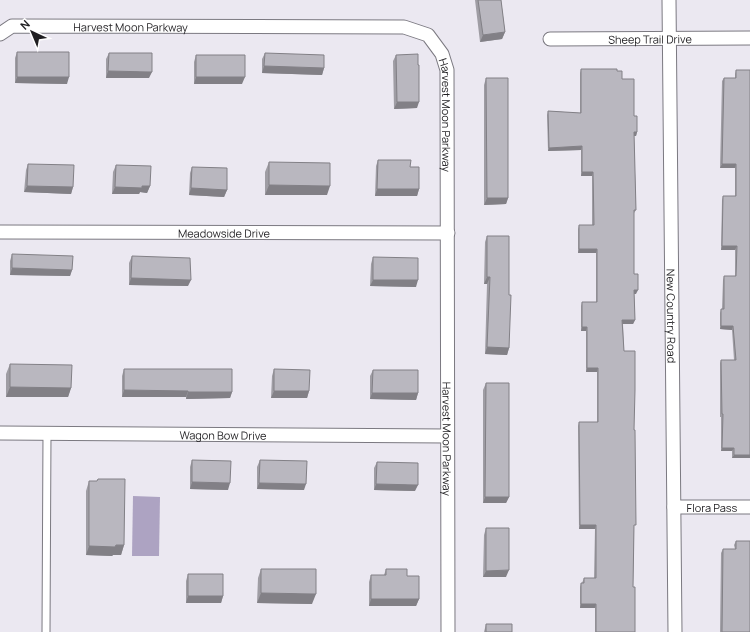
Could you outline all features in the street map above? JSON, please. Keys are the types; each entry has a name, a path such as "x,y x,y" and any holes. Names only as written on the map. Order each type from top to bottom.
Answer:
{"street":[{"name":"New Country Road","path":"669,0 675,632"},
{"name":"Harvest Moon Parkway","path":"0,34 12,26 404,27 428,35 442,54 447,70 448,632"},
{"name":"Sheep Trail Drive","path":"550,39 750,38"},
{"name":"Meadowside Drive","path":"0,232 448,233"},
{"name":"Wagon Bow Drive","path":"0,434 447,436"},
{"name":"Flora Pass","path":"674,507 750,507"}],"lane":[{"path":"46,632 47,434"}],"shaded area":[{"path":"133,496 160,497 159,556 132,556"}],"building":[{"path":"478,0 501,0 505,32 483,35"},
{"path":"17,52 69,52 69,77 17,77"},
{"path":"109,53 152,53 152,72 108,71"},
{"path":"265,53 324,55 324,68 264,66"},
{"path":"418,54 419,102 397,102 396,55"},
{"path":"196,55 245,55 245,77 196,77"},
{"path":"581,69 617,69 617,71 622,71 622,79 634,79 634,116 637,116 637,132 634,132 636,210 634,210 634,274 638,274 638,290 634,290 635,320 622,320 624,351 635,351 634,430 636,525 634,525 633,587 635,587 635,632 596,632 596,604 581,604 581,583 584,583 584,578 596,578 596,525 580,525 579,422 598,422 598,368 587,368 587,327 582,327 582,302 597,302 597,249 579,249 579,225 594,225 593,172 582,172 582,146 549,148 548,111 581,113"},
{"path":"736,70 750,70 750,455 734,455 734,448 722,448 723,414 721,360 736,360 733,326 721,326 721,309 724,309 724,276 736,276 737,246 722,246 723,196 736,196 736,164 722,164 724,78 736,78"},
{"path":"486,78 508,78 508,198 487,198"},
{"path":"378,160 411,160 410,167 419,167 419,189 377,189"},
{"path":"269,162 330,163 330,186 269,185"},
{"path":"28,164 74,165 73,187 27,186"},
{"path":"116,165 151,166 150,186 142,186 142,188 115,187"},
{"path":"192,167 227,168 227,190 191,188"},
{"path":"487,236 509,236 509,295 511,295 509,348 487,347 490,277 487,277"},
{"path":"12,254 73,256 72,270 12,268"},
{"path":"132,256 190,258 191,280 131,278"},
{"path":"373,257 418,258 418,280 373,280"},
{"path":"10,364 72,365 71,388 10,387"},
{"path":"124,369 232,369 232,392 124,390"},
{"path":"274,369 310,370 309,391 274,391"},
{"path":"373,370 418,370 418,393 372,393"},
{"path":"486,383 509,383 509,497 485,497"},
{"path":"192,460 231,461 230,483 192,482"},
{"path":"260,460 307,461 306,484 259,483"},
{"path":"377,462 418,463 418,485 376,484"},
{"path":"98,479 125,479 124,545 116,545 115,547 89,546 89,481 97,481"},
{"path":"486,528 509,528 509,570 486,571"},
{"path":"736,541 750,541 750,632 722,632 723,549 736,549"},
{"path":"261,569 316,569 316,594 261,593"},
{"path":"386,569 407,569 407,576 419,576 419,599 371,599 371,575 386,575"},
{"path":"188,574 223,574 223,596 188,596"},
{"path":"486,624 512,624 512,632 486,632"}]}
